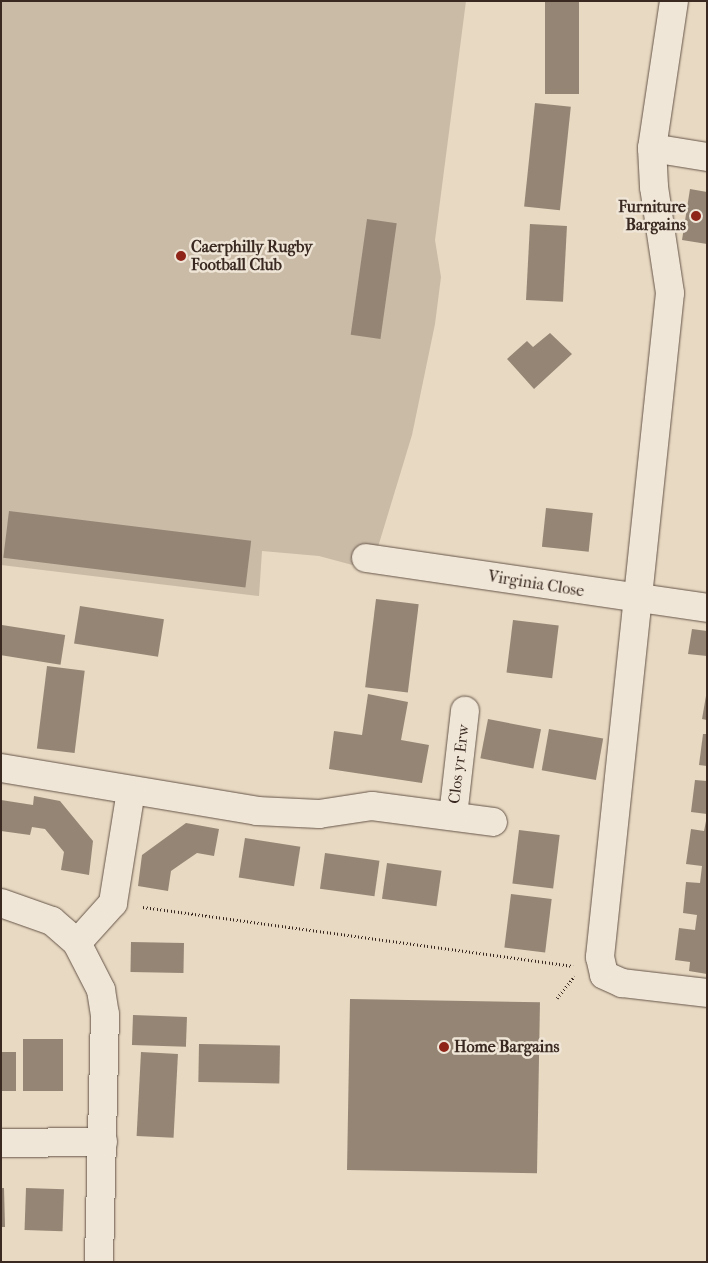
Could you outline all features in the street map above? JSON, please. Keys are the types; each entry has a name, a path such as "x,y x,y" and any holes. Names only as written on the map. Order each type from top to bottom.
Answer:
{"street":[{"path":"674,1 652,148 654,187 670,293 654,421 654,478 600,957 604,975 622,982 707,993"},
{"path":"652,148 707,156"},
{"name":"Virginia Close","path":"366,558 641,600 707,608"},
{"name":"Clos yr Erw","path":"453,816 465,711"},
{"path":"1,768 257,811 319,814 372,806 492,822"},
{"path":"77,943 113,903 131,790"},
{"path":"1,903 52,921 77,943 98,978 105,1014 99,1262"},
{"path":"1,1143 103,1142"}],"path":[{"path":"113,903 581,968 557,998"}],"shaded area":[{"name":"Caerphilly Rugby Football Club","path":"1,1 466,1 435,240 441,277 435,324 412,435 371,570 319,556 262,551 259,596 1,565"}],"building":[{"path":"545,1 579,1 579,94 545,94"},
{"path":"535,103 571,107 560,210 524,206"},
{"name":"Furniture Bargains","path":"690,189 707,192 707,244 682,240"},
{"path":"367,219 397,223 380,339 351,335"},
{"path":"530,224 567,226 563,302 526,300"},
{"path":"550,333 572,354 534,389 507,359 527,341 533,347"},
{"path":"546,508 593,513 589,552 542,547"},
{"path":"9,511 251,541 245,587 3,558"},
{"path":"376,599 419,604 408,693 365,687"},
{"path":"80,606 164,619 158,657 74,644"},
{"path":"513,620 559,626 552,678 507,673"},
{"path":"2,625 65,635 61,665 1,655"},
{"path":"692,629 707,631 707,656 688,654"},
{"path":"47,666 85,671 75,753 37,748"},
{"path":"707,690 707,720 702,719"},
{"path":"368,694 408,702 401,740 429,745 422,783 329,769 334,731 362,735"},
{"path":"488,719 541,729 533,769 480,758"},
{"path":"549,729 603,739 596,780 542,770"},
{"path":"703,734 707,734 707,766 699,765"},
{"path":"695,780 707,781 707,814 691,812"},
{"path":"34,796 60,801 93,841 89,875 61,870 64,852 45,829 32,827 30,835 1,831 1,800 33,805"},
{"path":"707,816 707,974 689,971 690,962 675,960 679,928 695,930 697,915 683,913 686,882 700,883 702,866 686,864 691,829 704,831"},
{"path":"186,823 219,829 214,856 197,853 171,871 168,891 138,886 142,855"},
{"path":"519,830 560,835 553,889 512,884"},
{"path":"245,838 300,847 294,886 239,878"},
{"path":"325,853 379,861 374,896 320,889"},
{"path":"387,863 441,871 436,906 382,899"},
{"path":"511,894 552,899 545,953 504,948"},
{"path":"131,942 184,943 183,973 130,972"},
{"name":"Home Bargains","path":"350,999 540,1002 537,1173 347,1170"},
{"path":"133,1015 187,1017 186,1047 132,1045"},
{"path":"23,1039 63,1039 63,1091 23,1091"},
{"path":"199,1044 280,1045 279,1083 198,1082"},
{"path":"1,1052 16,1052 16,1091 1,1091"},
{"path":"141,1052 178,1054 174,1138 137,1136"},
{"path":"1,1188 4,1188 5,1227 1,1227"},
{"path":"26,1188 64,1189 63,1231 25,1230"}],"place":[{"name":"Furniture Bargains","path":"696,216"},
{"name":"Caerphilly Rugby Football Club","path":"181,256"},
{"name":"Home Bargains","path":"444,1047"}]}
